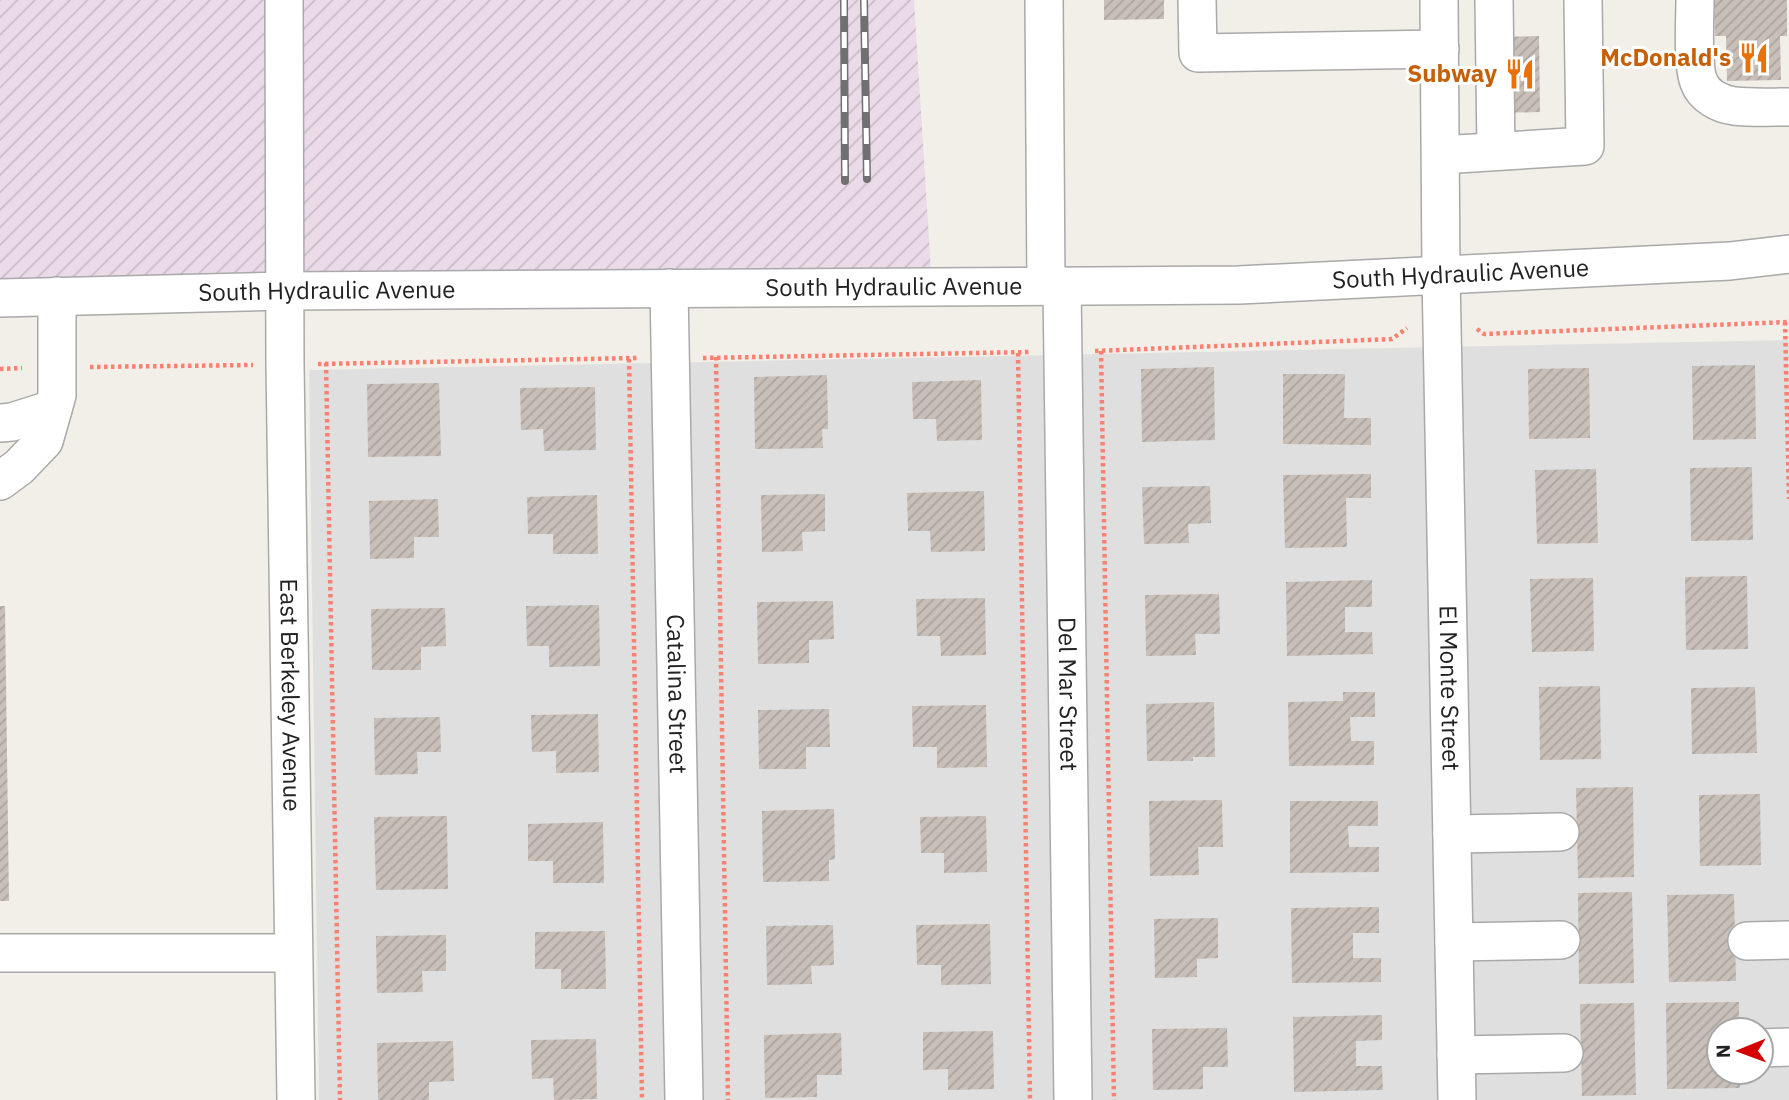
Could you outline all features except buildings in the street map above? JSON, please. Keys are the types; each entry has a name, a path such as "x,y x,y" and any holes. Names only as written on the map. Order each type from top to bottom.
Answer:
{"street":[{"name":"East Berkeley Avenue","path":"284,0 284,291 296,1100"},
{"name":"Del Mar Street","path":"1044,0 1054,286 1063,352 1073,1100"},
{"path":"1196,0 1198,53 1440,49"},
{"name":"El Monte Street","path":"1439,0 1441,275 1457,1100"},
{"path":"1494,0 1496,151"},
{"path":"1441,155 1585,146 1583,0"},
{"path":"1695,0 1698,82 1707,95 1734,106 1789,107"},
{"name":"South Hydraulic Avenue","path":"0,298 284,291 1239,285 1730,261 1789,254"},
{"name":"Catalina Street","path":"669,288 684,1100"},
{"path":"0,481 19,467 44,441 57,395 57,296"},
{"path":"0,423 53,409"},
{"path":"1452,834 1560,832"},
{"path":"1454,942 1561,940"},
{"path":"1746,941 1789,940"},
{"path":"0,953 292,953"},
{"path":"1457,1055 1564,1053"}],"path":[{"path":"0,369 1063,352 1392,339 1411,325 1472,325 1485,334 1787,322 1789,499"},
{"path":"1101,351 1114,1100"},
{"path":"1018,353 1030,1100"},
{"path":"716,357 728,1100"},
{"path":"629,359 642,1100"},
{"path":"326,363 340,1100"}],"shaded area":[{"path":"0,0 914,0 932,287 0,303"},
{"path":"1789,340 1789,1100 319,1100 309,370"}],"railway":[{"path":"844,0 845,181"},
{"path":"864,0 867,179"}],"place":[{"name":"McDonald's","path":"1754,58"},
{"name":"Subway","path":"1520,74"}]}
